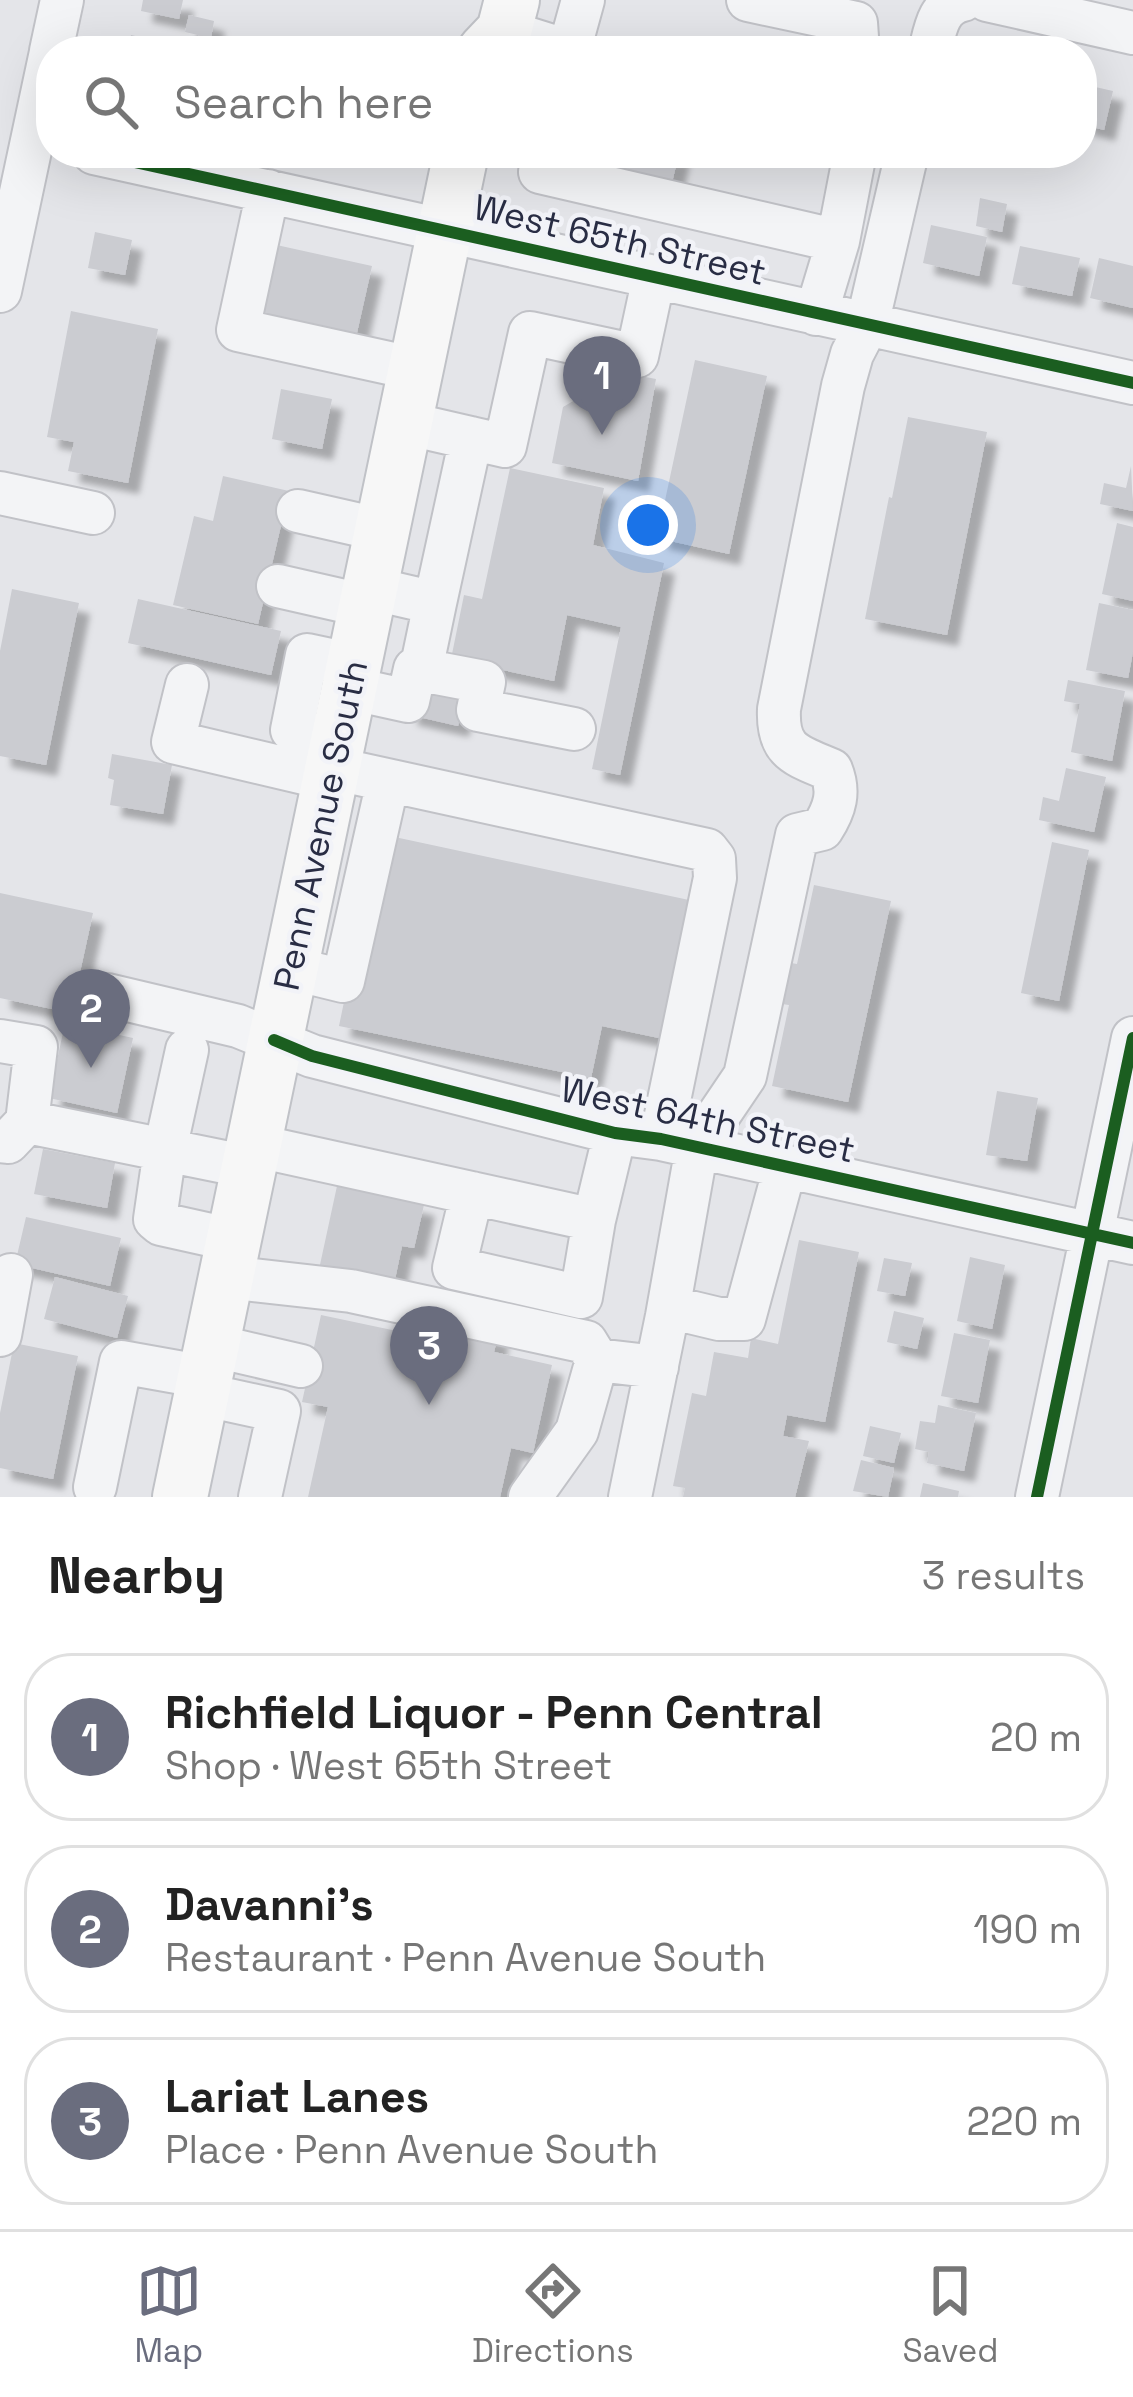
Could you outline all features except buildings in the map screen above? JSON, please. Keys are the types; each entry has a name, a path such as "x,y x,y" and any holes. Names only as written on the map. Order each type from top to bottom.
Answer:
{"main road":[{"name":"Penn Avenue South","path":"180,1497 458,168"}],"street":[{"path":"54,36 62,0"},
{"path":"572,36 583,0"},
{"path":"748,0 856,22 857,36"},
{"path":"934,36 938,19 967,1 1133,33"},
{"path":"490,27 519,36"},
{"path":"0,291 36,108"},
{"name":"West 65th Street","path":"163,168 1133,383"},
{"path":"541,168 540,172 838,241"},
{"path":"816,314 853,168"},
{"path":"679,1143 745,1076 797,835 822,829 838,786 831,770 790,751 781,740 778,722 843,386 852,353 867,325 904,168"},
{"path":"268,191 238,330 416,369"},
{"path":"405,423 505,446 530,333 637,356 654,277"},
{"path":"421,670 471,438"},
{"path":"0,493 93,513"},
{"path":"298,511 382,530"},
{"path":"278,586 436,603"},
{"path":"351,676 408,701 415,669 484,682 478,710 574,729"},
{"path":"187,685 173,742 333,763 388,781 707,850 715,859 679,1143 669,1307 630,1497"},
{"path":"290,968 343,981 388,781"},
{"name":"West 64th Street","path":"107,995 238,1026 312,1056 615,1133 1113,1239"},
{"path":"1037,1497 1113,1239 1133,1038"},
{"path":"0,1041 36,1047 13,1131 251,1156 472,1193 594,1220"},
{"path":"187,1050 165,1150 155,1219 161,1224 230,1258 352,1291 586,1342 597,1360 577,1431 530,1497"},
{"path":"472,1193 454,1268 581,1297 615,1133"},
{"path":"669,1307 719,1319 744,1319 785,1166"},
{"path":"0,1335 11,1275"},
{"path":"597,1360 657,1366"},
{"path":"95,1486 121,1362 206,1372 301,1366"},
{"path":"206,1372 279,1411 260,1497"}],"cycle path":[{"path":"162,168 1133,383"},
{"path":"1037,1497 1133,1038"},
{"path":"274,1040 312,1056 615,1133 661,1139 1133,1243"}],"place":[{"name":"Richfield Liquor - Penn Central","path":"602,435"},
{"name":"Davanni's","path":"91,1068"},
{"name":"Lariat Lanes","path":"429,1405"}]}
